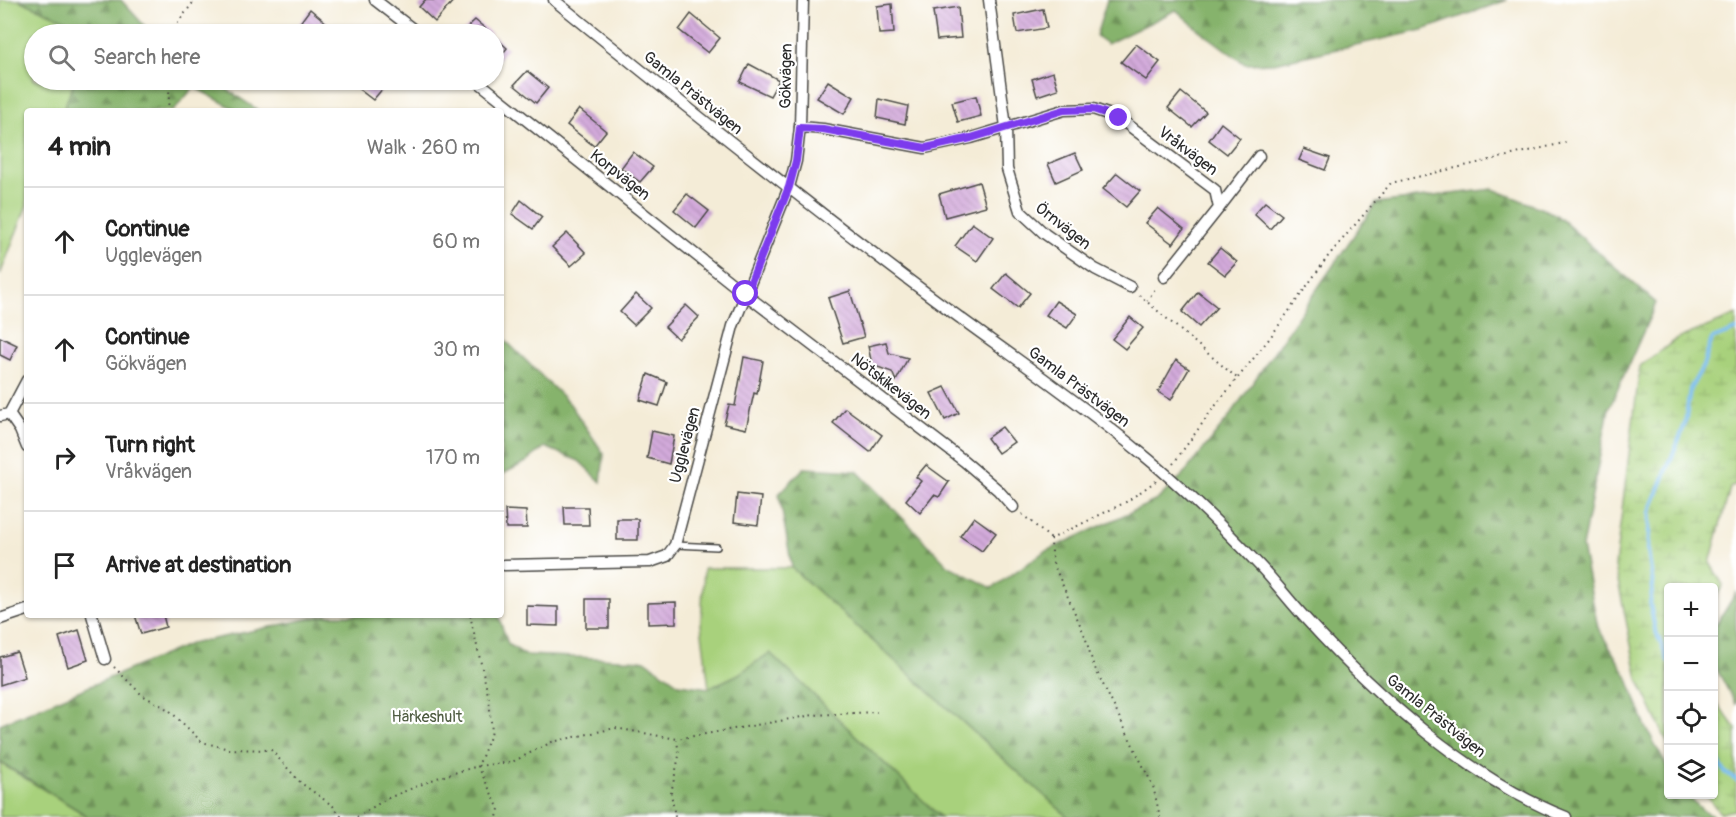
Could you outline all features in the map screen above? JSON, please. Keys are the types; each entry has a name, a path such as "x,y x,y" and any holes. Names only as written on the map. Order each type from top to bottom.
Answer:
{"street":[{"path":"375,0 406,24"},
{"name":"Gamla Prästvägen","path":"554,0 718,133 1140,452 1200,506 1261,567 1323,637 1404,713 1458,757 1509,789 1566,817"},
{"name":"Gökvägen","path":"789,187 796,161 800,128 803,0"},
{"name":"Örnvägen","path":"989,0 1005,128 1007,169 1020,211 1045,234 1086,263 1130,287"},
{"name":"Korpvägen","path":"489,90 746,294"},
{"name":"Vråkvägen","path":"800,128 823,129 926,148 971,138 1064,110 1093,109 1119,118 1215,190 1219,208"},
{"path":"1164,277 1259,156"},
{"name":"Ugglevägen","path":"675,545 733,326 789,187"},
{"name":"Nötskikevägen","path":"746,294 964,461 998,490 1013,507"},
{"path":"24,385 5,415 20,430 24,440"},
{"path":"504,565 650,562 667,556 675,545"},
{"path":"0,619 24,611"},
{"path":"93,618 105,659"}],"lane":[{"path":"675,545 717,547"}],"path":[{"path":"177,24 195,0"},
{"path":"168,108 169,90"},
{"path":"1052,539 1126,502 1165,474 1269,339 1329,255 1391,183 1568,142"},
{"path":"1147,301 1164,277"},
{"path":"1130,287 1238,379"},
{"path":"1013,507 1052,539 1053,563 1085,636 1093,664 1153,786 1160,817"},
{"path":"471,618 489,699 492,732 478,766 499,809 497,817"},
{"path":"105,659 142,695 169,710 202,742 229,749 271,750 301,783 333,806 342,817"},
{"path":"357,817 386,799 437,778 478,766 512,762 552,742 615,728 677,739 813,715 877,712"},
{"path":"675,817 671,793 679,756 677,739"}],"green space":[{"path":"0,0 19,0 75,24 24,24 24,90 71,90 64,108 24,108 24,213 0,275"},
{"path":"19,0 121,0 143,24 74,24"},
{"path":"1107,0 1507,0 1423,30 1274,63 1245,64 1176,10 1107,44 1096,36"},
{"path":"71,90 191,90 176,108 64,108"},
{"path":"200,90 228,90 255,108 232,108"},
{"path":"1493,189 1555,214 1656,303 1609,409 1582,547 1598,628 1627,676 1645,725 1664,761 1664,799 1690,799 1705,812 1715,817 1068,817 792,568 779,494 804,468 857,471 949,566 992,588 1044,552 1157,500 1182,476 1230,416 1376,203"},
{"path":"1736,315 1736,484 1730,488 1710,563 1723,585 1718,594 1718,583 1664,583 1664,735 1638,679 1615,566 1640,366 1677,339"},
{"path":"504,339 570,404 604,454 601,482 579,461 545,447 526,462 504,473"},
{"path":"704,568 792,568 1068,817 940,817 770,653 737,675 709,688 701,625"},
{"path":"1736,593 1736,705 1718,671 1718,622"},
{"name":"Härkeshult","path":"312,618 499,618 508,644 525,655 645,660 679,684 709,688 737,675 770,653 940,817 89,817 0,762 0,724 190,644"},
{"path":"1718,704 1736,729 1736,810 1720,813 1709,799 1718,799"},
{"path":"0,763 89,817 0,817"}],"building":[{"path":"425,0 454,0 435,22 419,7"},
{"path":"892,4 894,33 879,34 877,6"},
{"path":"958,7 961,38 937,40 933,11"},
{"path":"310,9 328,24 299,24"},
{"path":"1043,9 1047,28 1017,33 1014,15"},
{"path":"691,14 720,38 708,53 679,30"},
{"path":"1136,44 1160,62 1146,80 1121,62"},
{"path":"749,64 779,80 770,96 740,82"},
{"path":"527,71 548,88 536,103 514,85"},
{"path":"1053,72 1058,89 1037,96 1032,79"},
{"path":"828,81 854,97 844,114 817,98"},
{"path":"360,90 382,90 373,100"},
{"path":"1181,92 1206,112 1192,127 1168,108"},
{"path":"976,96 981,116 958,122 952,102"},
{"path":"879,99 908,106 905,124 877,118"},
{"path":"579,109 606,131 594,146 567,125"},
{"path":"1221,123 1240,138 1227,154 1209,140"},
{"path":"1304,149 1330,158 1325,170 1299,160"},
{"path":"633,152 653,167 640,182 621,168"},
{"path":"1075,153 1083,170 1056,182 1048,164"},
{"path":"1117,173 1140,191 1126,207 1103,189"},
{"path":"979,182 986,206 945,217 939,194"},
{"path":"687,194 709,211 696,228 674,210"},
{"path":"521,200 542,217 533,229 512,214"},
{"path":"1265,202 1282,215 1270,229 1254,214"},
{"path":"1158,208 1184,229 1173,244 1145,223"},
{"path":"972,223 993,238 977,261 955,246"},
{"path":"567,233 586,253 571,266 552,247"},
{"path":"1220,248 1237,262 1225,275 1208,262"},
{"path":"1006,273 1030,293 1018,308 993,289"},
{"path":"850,291 864,337 843,343 828,298"},
{"path":"1198,292 1217,307 1199,327 1182,312"},
{"path":"636,294 651,308 634,325 620,312"},
{"path":"1056,301 1077,314 1067,328 1046,315"},
{"path":"686,305 699,317 678,339 665,327"},
{"path":"1130,317 1143,328 1125,349 1112,339"},
{"path":"0,337 17,345 10,360 0,355"},
{"path":"886,342 889,353 908,358 896,381 892,372 872,365 868,346"},
{"path":"744,357 763,361 757,394 754,393 746,429 724,424 729,405 735,406"},
{"path":"1176,360 1189,369 1171,400 1158,392"},
{"path":"648,374 667,382 659,406 640,400"},
{"path":"945,387 959,413 945,420 931,393"},
{"path":"845,408 882,435 870,452 833,423"},
{"path":"1002,427 1014,442 998,453 987,438"},
{"path":"652,431 674,436 669,464 647,458"},
{"path":"926,465 949,482 939,497 934,495 920,513 906,500 921,481 916,477"},
{"path":"737,494 761,497 758,525 734,522"},
{"path":"564,507 588,507 589,525 565,525"},
{"path":"505,510 526,511 527,528 506,528"},
{"path":"974,517 996,533 982,551 960,536"},
{"path":"617,519 638,519 638,540 617,540"},
{"path":"586,599 609,599 609,628 586,628"},
{"path":"676,602 676,623 648,624 648,603"},
{"path":"527,606 558,607 558,626 527,625"},
{"path":"136,618 164,618 166,627 141,634"},
{"path":"79,630 88,660 68,667 59,637"},
{"path":"17,652 25,677 0,685 0,657"}],"waterway":[{"path":"1664,651 1655,629 1650,604 1653,585 1648,551 1650,512 1685,424 1690,389 1703,366 1712,339 1736,330"},
{"path":"1718,761 1726,773 1736,780"}],"route":[{"path":"746,294 789,187 796,161 800,128 823,129 926,148 971,138 1064,110 1093,109 1119,118"}]}
